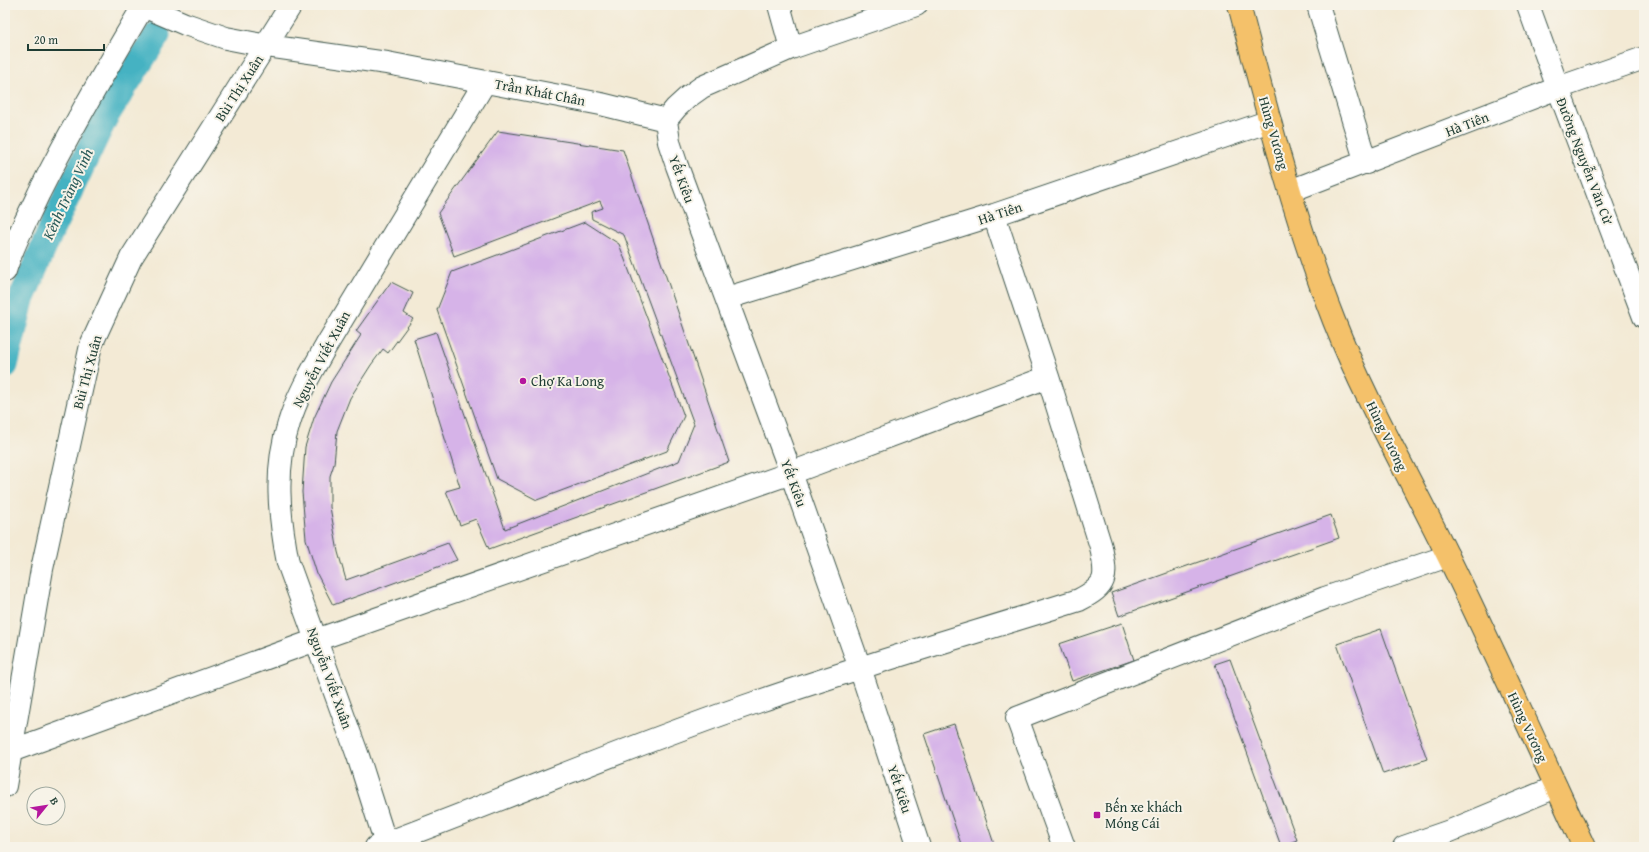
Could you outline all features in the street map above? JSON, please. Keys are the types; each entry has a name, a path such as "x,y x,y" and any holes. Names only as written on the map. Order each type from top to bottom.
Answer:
{"main road":[{"name":"Hùng Vương","path":"1239,5 1290,191 1315,269 1334,321 1387,439 1448,556 1584,847"}],"street":[{"name":"Trần Khát Chân","path":"143,5 185,24 226,38 267,46 387,63 601,104 666,120"},
{"path":"5,271 10,252 49,173 90,97 143,5"},
{"name":"Bùi Thị Xuân","path":"5,786 42,569 91,345 131,258 267,46 291,5"},
{"path":"779,5 792,48"},
{"path":"666,120 688,97 702,87 792,48 916,5"},
{"path":"1318,5 1366,163"},
{"name":"Đường Nguyễn Văn Cừ","path":"1528,5 1644,317"},
{"name":"Hà Tiên","path":"1290,191 1558,88 1644,58"},
{"name":"Nguyễn Viết Xuân","path":"383,846 358,756 288,563 281,531 278,488 281,456 289,423 305,385 326,346 485,82"},
{"name":"Yết Kiêu","path":"666,120 676,166 727,298 791,473 860,668 920,847"},
{"name":"Hà Tiên","path":"727,298 994,215 1270,121"},
{"path":"383,846 608,756 756,702 1079,600 1094,592 1103,582 1105,569 1101,547 1048,377 994,215"},
{"path":"11,751 316,640 791,473 1048,377"},
{"path":"1064,847 1017,718 1324,598 1448,556"},
{"path":"1404,847 1450,831 1556,787"}],"building":[{"path":"498,131 623,150 729,462 489,549 476,519 460,525 446,491 460,487 414,339 436,332 505,529 679,461 694,424 624,235 592,219 591,212 603,208 600,201 454,256 438,213"},
{"path":"585,222 619,244 684,416 667,451 537,500 497,479 437,310 452,272"},
{"path":"391,282 413,293 404,313 413,319 388,353 383,349 371,365 350,398 337,431 334,464 330,476 330,507 338,552 346,580 448,543 457,560 333,605 317,574 306,539 302,492 305,447 314,418 331,382 361,335 356,331"},
{"path":"1331,515 1339,538 1119,616 1111,593"},
{"path":"1122,623 1134,660 1072,681 1059,644"},
{"path":"1381,629 1427,759 1383,774 1337,644"},
{"path":"1230,659 1297,840 1281,846 1215,664"},
{"path":"954,724 995,847 962,847 924,734"}],"waterway":[{"name":"Kênh Tràng Vinh","path":"5,365 21,300 51,230 105,117 157,35"}],"place":[{"name":"Chợ Ka Long","path":"523,381"},
{"name":"Bến xe khách Móng Cái","path":"1097,815"}]}
